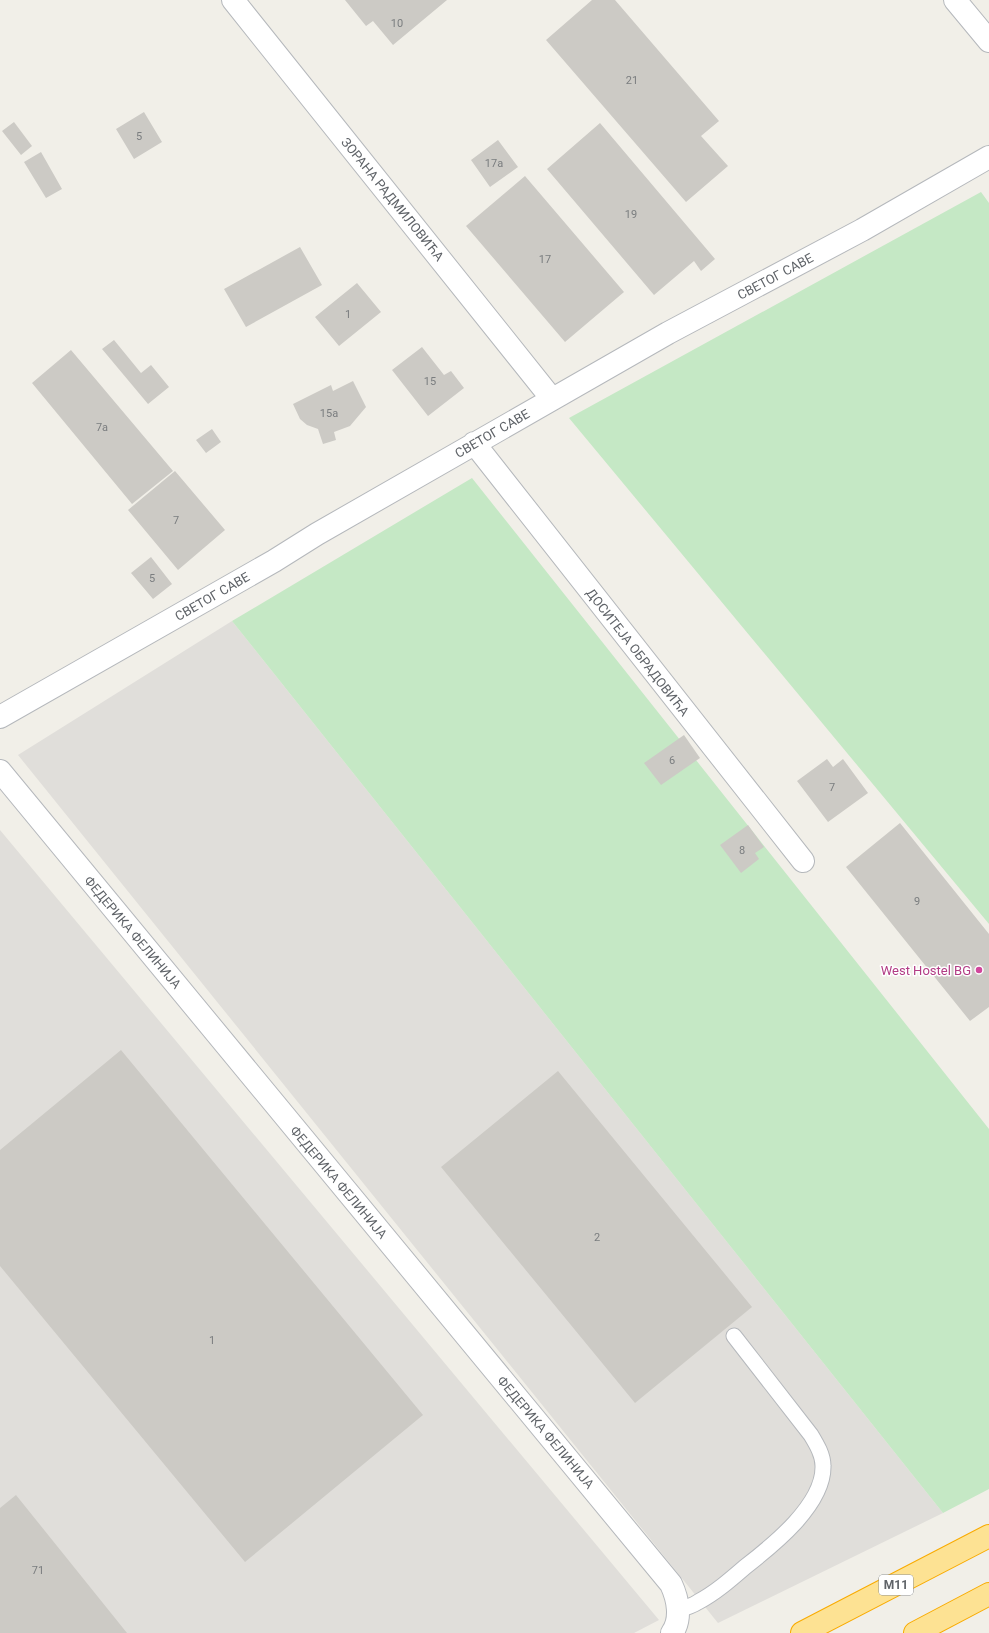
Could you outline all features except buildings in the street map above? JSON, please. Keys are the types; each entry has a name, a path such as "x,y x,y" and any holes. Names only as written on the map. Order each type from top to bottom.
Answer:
{"highway":[{"name":"M11","path":"802,1633 989,1536"},
{"path":"915,1633 989,1594"}],"street":[{"name":"ЗОРАНА РАДМИЛОВИЋА","path":"233,0 552,399"},
{"path":"955,0 989,41"},
{"name":"СВЕТОГ САВЕ","path":"0,717 274,561 317,534 474,443 668,333 862,230 989,157"},
{"name":"ДОСИТЕЈА ОБРАДОВИЋА","path":"474,443 802,861"},
{"name":"ФЕДЕРИКА ФЕЛИНИЈА","path":"0,771 671,1584 677,1602"},
{"path":"672,1633 676,1627 677,1602"}],"lane":[{"path":"677,1602 697,1603 718,1589 781,1538 798,1520 810,1502 819,1486 824,1466 820,1450 811,1435 734,1336"}],"shaded area":[{"path":"232,621 943,1513 718,1623 18,755"},
{"path":"0,830 659,1620 634,1633 0,1633"}],"green space":[{"path":"981,192 989,203 989,924 569,418"},
{"path":"472,478 989,1129 989,1489 943,1513 232,621"}],"place":[{"name":"West Hostel BG","path":"979,970"}]}
